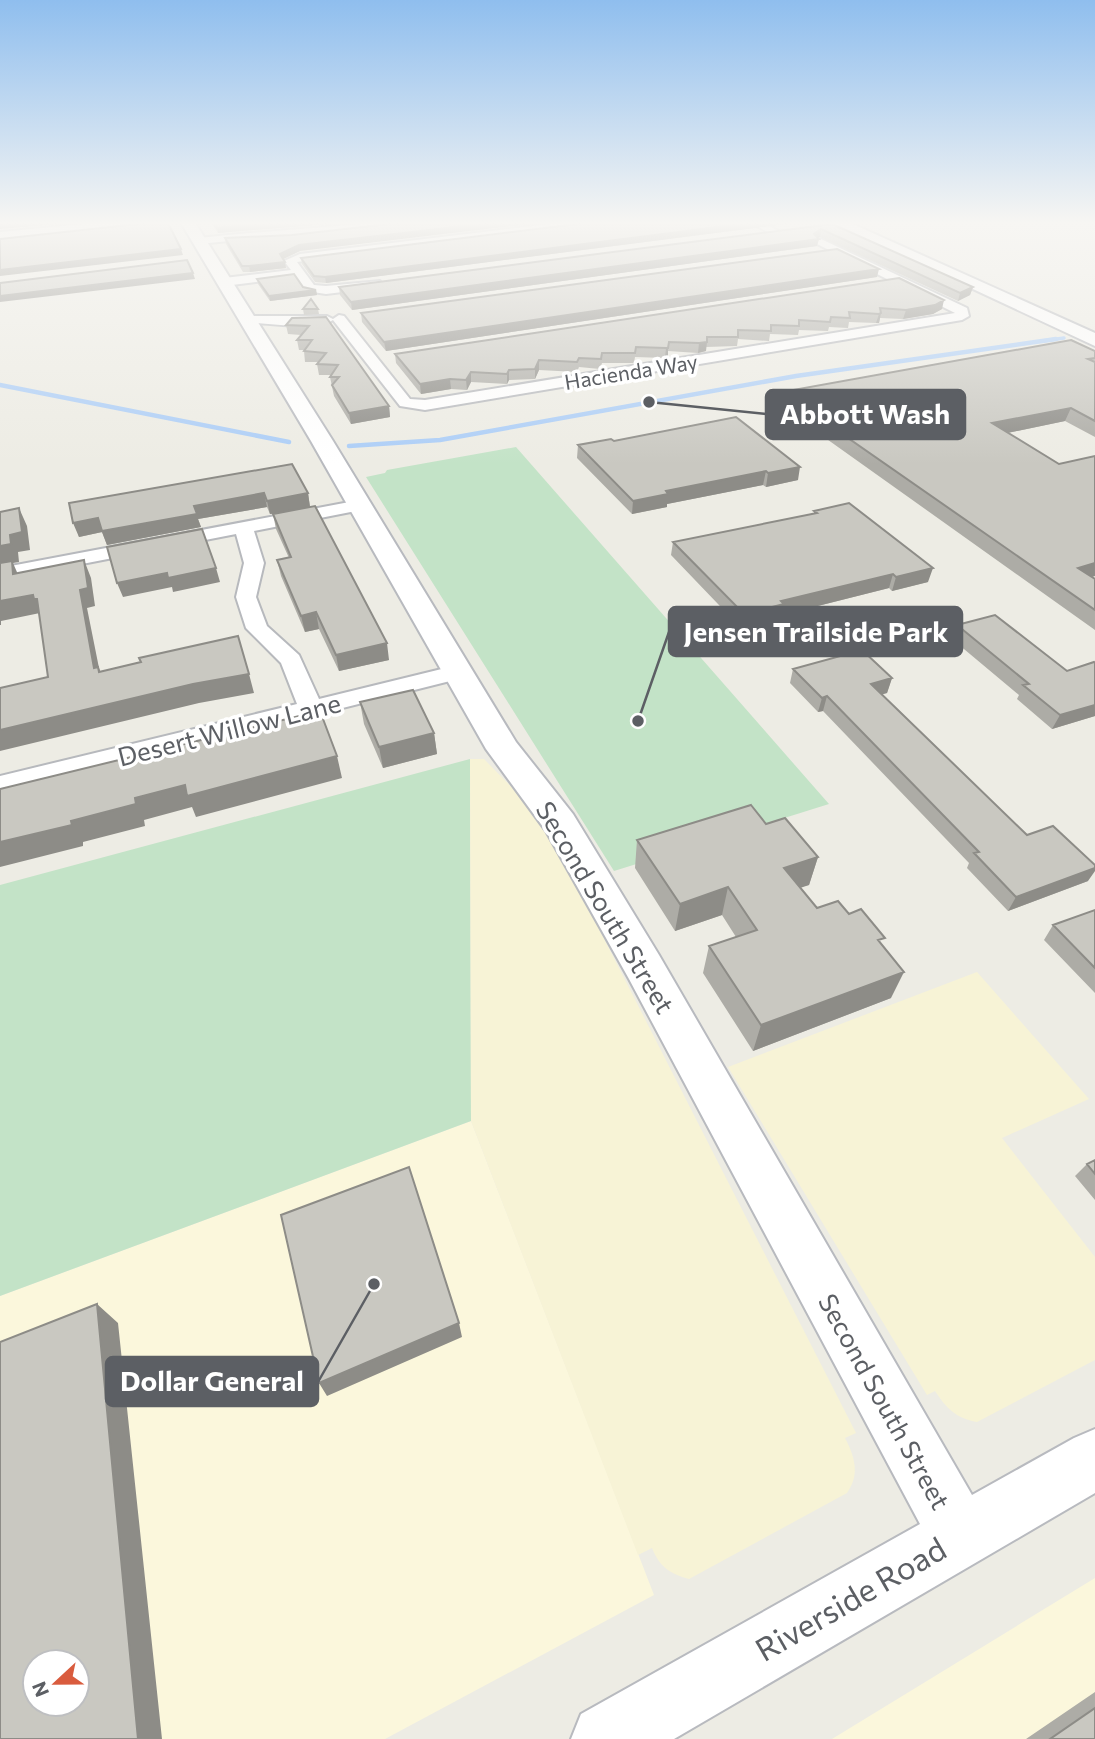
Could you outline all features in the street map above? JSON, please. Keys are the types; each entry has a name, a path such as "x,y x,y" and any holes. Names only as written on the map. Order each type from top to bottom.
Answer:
{"street":[{"name":"Second South Street","path":"237,302 360,505 503,749 560,823 644,967 960,1535"},
{"name":"Hacienda Way","path":"247,319 311,322 346,318 378,359 405,403 425,405 962,317 962,311 944,302"},
{"path":"1014,302 1095,340"},
{"path":"0,574 360,505"},
{"path":"243,527 254,563 246,597 257,628 291,660 311,709"},
{"name":"Desert Willow Lane","path":"0,785 458,672"},
{"name":"Riverside Road","path":"606,1739 1095,1459"}],"shaded area":[{"path":"471,1121 654,1595 385,1739 0,1739 0,1296"},
{"path":"1095,1578 1095,1739 832,1739"}],"green space":[{"path":"516,447 829,804 614,871 366,477 385,473 387,470"},
{"path":"470,759 471,1121 0,1296 0,885"}],"sand":[{"path":"470,759 484,759 543,819 856,1433 845,1438 855,1466 854,1479 847,1493 689,1579 666,1568 652,1548 638,1555 471,1121"},
{"path":"977,972 1089,1099 1002,1138 1095,1257 1095,1360 977,1422 953,1412 935,1391 927,1395 728,1067"}],"building":[{"path":"308,302 313,302 318,309 303,309"},
{"path":"442,302 654,302 384,342 361,313"},
{"path":"739,302 940,302 906,310 880,308 879,314 849,312 850,318 831,317 830,322 799,320 799,326 771,325 771,331 738,330 738,337 707,337 707,342 699,343 669,342 668,348 636,347 635,353 602,353 601,359 579,358 577,362 539,360 535,369 509,370 507,374 471,372 466,380 450,379 420,384 395,354"},
{"path":"326,317 389,406 349,413 332,385 339,377 330,377 338,365 317,364 326,353 304,351 312,340 297,340 309,326 286,325 292,318"},
{"path":"1071,340 1095,351 1095,358 1088,359 1095,362 1095,421 1071,408 992,423 1059,464 1095,456 1095,563 1078,568 1095,579 1095,610 782,392"},
{"path":"736,417 800,467 666,491 668,494 633,501 578,445 611,439 614,441"},
{"path":"292,464 308,493 267,501 264,493 194,506 197,514 102,531 98,518 73,523 69,503"},
{"path":"849,503 933,568 896,577 893,574 781,601 784,604 744,614 673,542 817,513 814,511"},
{"path":"315,506 387,643 336,655 316,612 301,616 277,560 291,557 273,514"},
{"path":"19,508 22,532 10,535 11,544 0,546 0,512"},
{"path":"202,529 216,568 168,578 167,573 117,583 107,547"},
{"path":"84,560 88,588 80,590 94,668 98,667 99,672 141,662 139,658 238,636 249,674 193,684 0,730 0,688 48,677 37,599 34,599 33,595 0,601 0,563 12,561 13,574"},
{"path":"995,615 1067,671 1094,662 1095,705 1060,715 1023,685 1029,684 957,625"},
{"path":"862,650 892,678 871,684 1027,835 1053,826 1095,865 1095,868 1016,897 974,853 979,852 827,696 822,698 793,669"},
{"path":"413,690 434,733 379,747 360,702"},
{"path":"320,711 337,756 187,796 185,785 135,798 136,804 71,821 72,825 0,842 0,789"},
{"path":"751,805 766,824 785,818 818,857 784,868 817,908 838,901 849,914 861,909 885,938 878,940 904,972 761,1025 709,946 757,930 728,887 680,904 637,840"},
{"path":"1095,910 1095,968 1053,925"},
{"path":"1095,1160 1095,1174 1087,1164"},
{"path":"409,1167 459,1323 319,1383 281,1215"},
{"path":"97,1304 138,1739 0,1739 0,1342"},
{"path":"1095,1708 1095,1739 1050,1739"}],"waterway":[{"path":"1043,341 1064,338"},
{"path":"349,446 440,440 796,376 1056,339"},
{"path":"0,385 289,442"}],"place":[{"name":"Abbott Wash","path":"649,402"},
{"name":"Jensen Trailside Park","path":"638,721"},
{"name":"Dollar General","path":"374,1284"}]}
